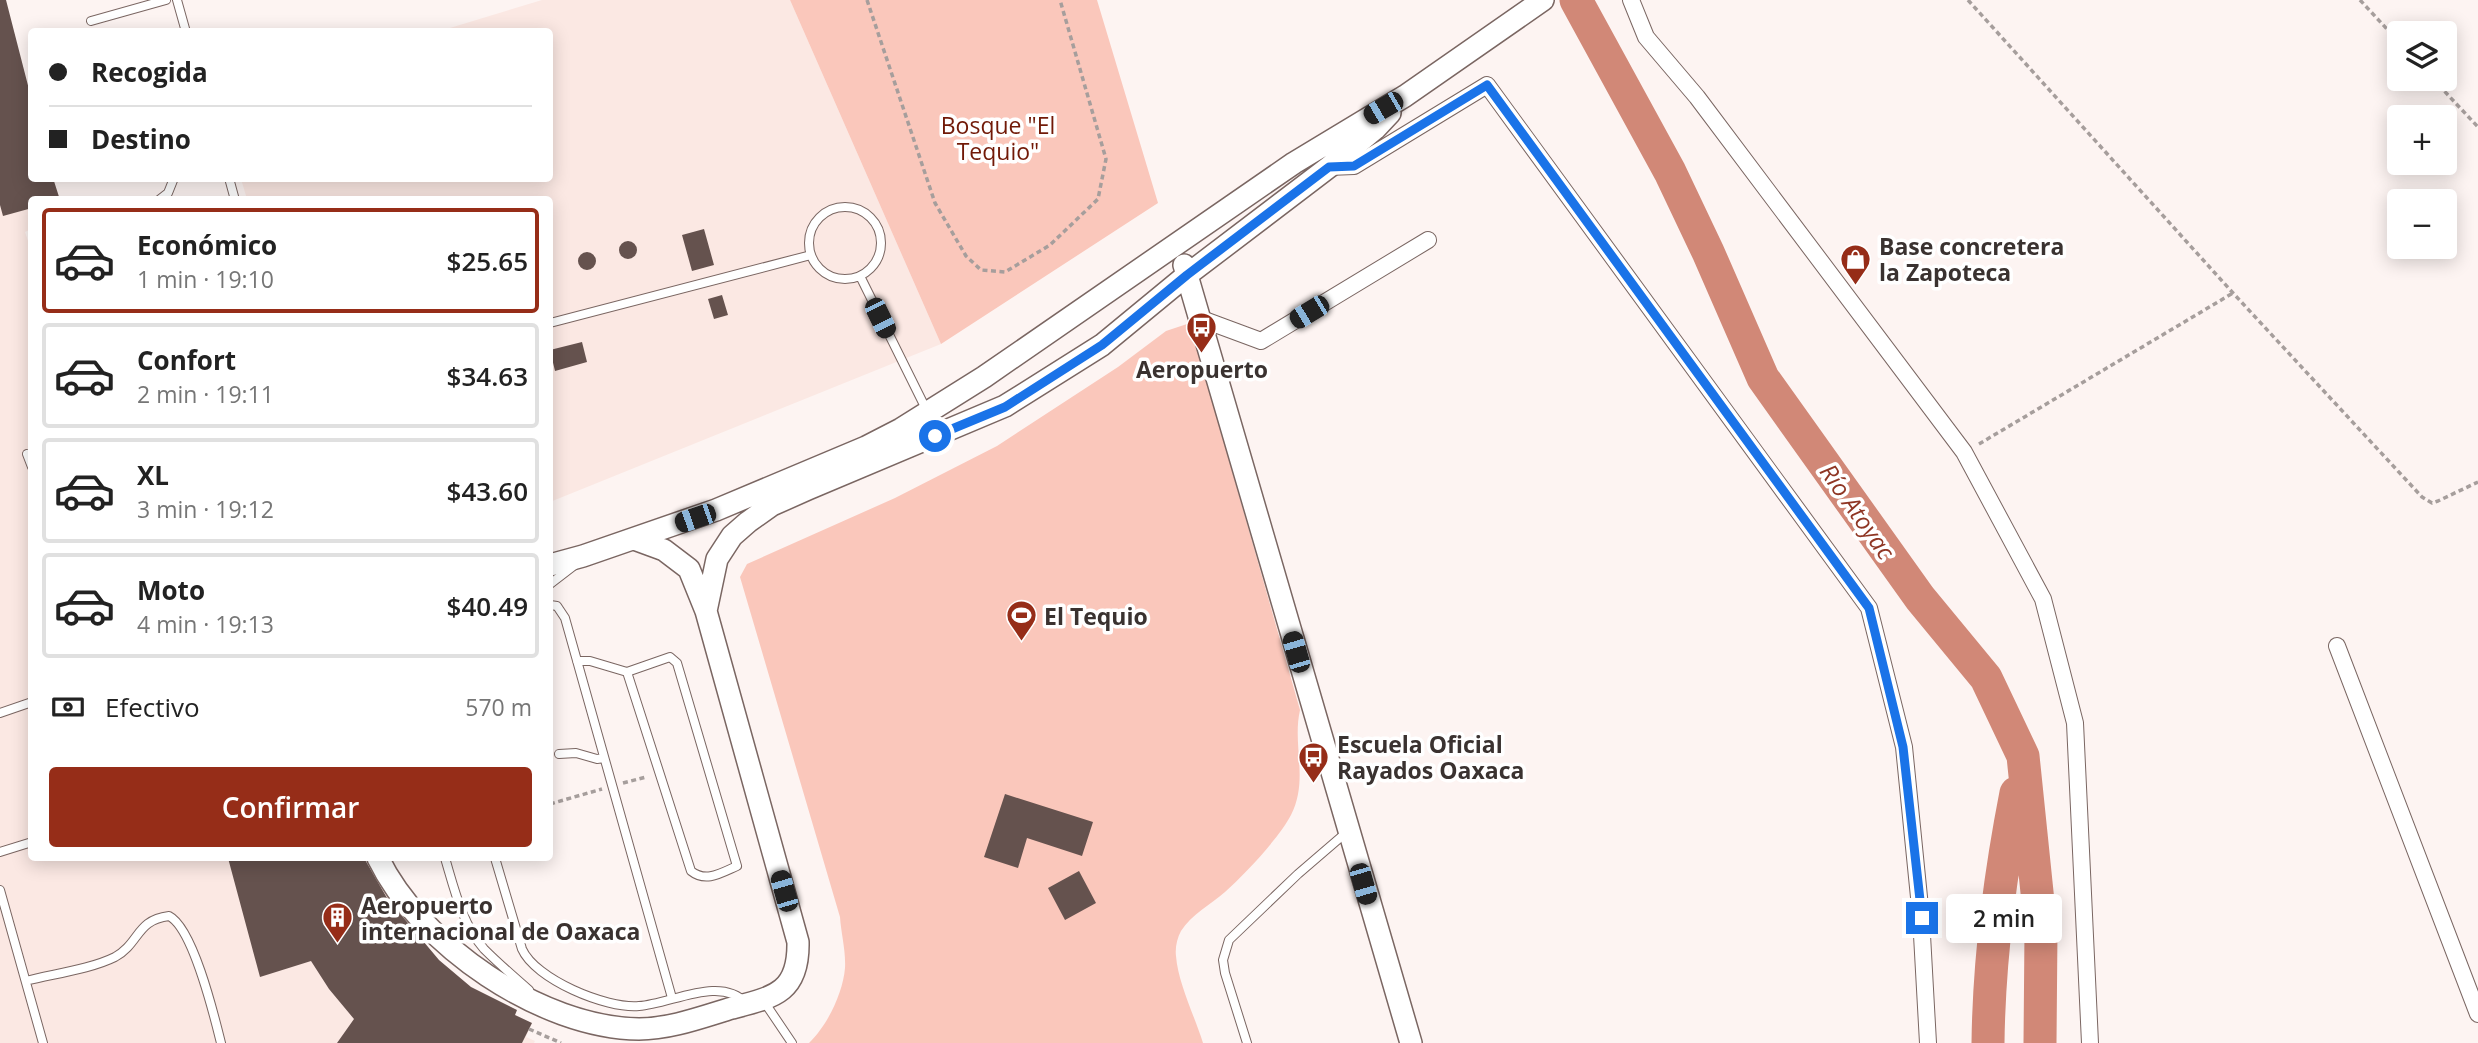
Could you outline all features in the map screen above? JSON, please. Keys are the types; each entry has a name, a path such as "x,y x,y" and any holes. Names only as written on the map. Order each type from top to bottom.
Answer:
{"street":[{"path":"553,564 716,510 866,447 928,414 1294,163 1405,96 1543,0"},
{"path":"1631,0 1646,37 1697,97 1964,452 2043,600 2075,723 2090,1043"},
{"path":"1329,167 1354,166 1487,85 1869,608 1903,747 1922,918 1928,1043"},
{"path":"706,611 717,559 732,536 764,511 808,489 1005,407 1102,345 1187,275 1329,167 1374,129 1405,96"},
{"path":"1199,318 1261,341 1428,240"},
{"path":"1178,242 1410,1043"},
{"path":"380,861 396,889 443,941 495,982 519,996 592,1024 641,1029 682,1023 755,1002 780,991 792,981 798,962 798,942 706,611 689,569 664,550 634,539"},
{"path":"2337,646 2478,1014"}],"lane":[{"path":"91,21 166,0"},
{"path":"177,0 185,28"},
{"path":"853,208 865,213 880,233 878,258 860,276 849,279 825,274 811,255 811,230 818,219 828,212 853,208"},
{"path":"553,322 811,255"},
{"path":"860,276 928,414"},
{"path":"553,582 583,556"},
{"path":"553,605 557,606 565,618 672,998"},
{"path":"577,662 590,661 627,672 670,657 677,663 737,866 710,877 691,871 627,672"},
{"path":"0,713 28,703"},
{"path":"559,754 576,753 597,759 604,758"},
{"path":"1247,1043 1225,973 1223,960 1229,940 1297,874 1348,831"},
{"path":"0,852 28,843"},
{"path":"445,861 458,902 483,947 545,1005"},
{"path":"496,861 522,949 527,960 537,970 593,998 618,1004 639,1006 672,998 737,993 755,1002 792,1043"},
{"path":"0,890 43,1043"},
{"path":"26,981 107,961 128,946 148,922 169,916 176,919 190,944 221,1043"}],"path":[{"path":"867,0 935,203 966,256 981,270 1005,272 1050,245 1098,199 1104,172 1106,159 1060,0"},
{"path":"1968,0 2233,293 2427,501 2438,501 2478,482"},
{"path":"2360,0 2387,29"},
{"path":"2444,91 2478,127"},
{"path":"1964,452 2233,293"},
{"path":"529,1030 547,1041 562,1043"}],"shaded area":[{"path":"0,0 6,0 28,151 28,182 54,182 59,196 28,196 28,230 25,232 28,241 28,861 366,861 411,929 438,960 471,987 517,1010 515,1015 532,1023 526,1037 535,1041 0,1043"},
{"path":"542,0 790,0 941,344 553,501 553,196 246,196 242,182 553,182 553,28 450,28"}],"green space":[{"name":"Bosque \"El Tequio\"","path":"790,0 1097,0 1158,203 941,344"},
{"name":"El Tequio","path":"1190,323 1300,710 1299,789 1291,815 1242,876 1190,920 1177,940 1177,966 1203,1043 809,1043 828,1018 844,978 845,955 840,917 740,577 747,564 895,498 997,446 1118,367 1166,331"}],"building":[{"path":"0,0 6,0 28,85 28,182 54,182 59,196 28,196 28,209 3,216 0,205"},
{"path":"704,229 714,265 692,271 682,235"},
{"path":"624,241 632,241 637,250 635,257 624,259 619,254 619,246"},
{"path":"583,252 591,252 596,261 594,268 583,270 578,265 578,257"},
{"path":"722,295 728,315 714,319 708,299"},
{"path":"582,342 587,362 555,371 553,349"},
{"path":"1005,794 1093,822 1082,856 1027,838 1018,868 984,857"},
{"name":"Aeropuerto internacional de Oaxaca","path":"229,861 366,861 387,898 439,960 471,987 517,1010 515,1015 532,1023 522,1043 337,1043 354,1019 329,989 311,961 260,977"},
{"path":"1079,871 1096,903 1065,920 1048,888"}],"waterway":[{"name":"Río Atoyac","path":"1576,0 1670,172 1763,378 1920,598 1986,678 2023,756 2041,931 2040,1043"},
{"path":"1988,1043 1996,917 2016,793"}],"place":[{"name":"Base concretera la Zapoteca","path":"1856,286"},
{"name":"Aeropuerto","path":"1202,355"},
{"name":"El Tequio","path":"1021,643"},
{"name":"Escuela Oficial Rayados Oaxaca","path":"1314,784"},
{"name":"Aeropuerto internacional de Oaxaca","path":"338,945"}],"route":[{"path":"935,436 1005,407 1102,345 1187,275 1329,167 1354,166 1487,85 1869,608 1903,747 1922,918"}]}
